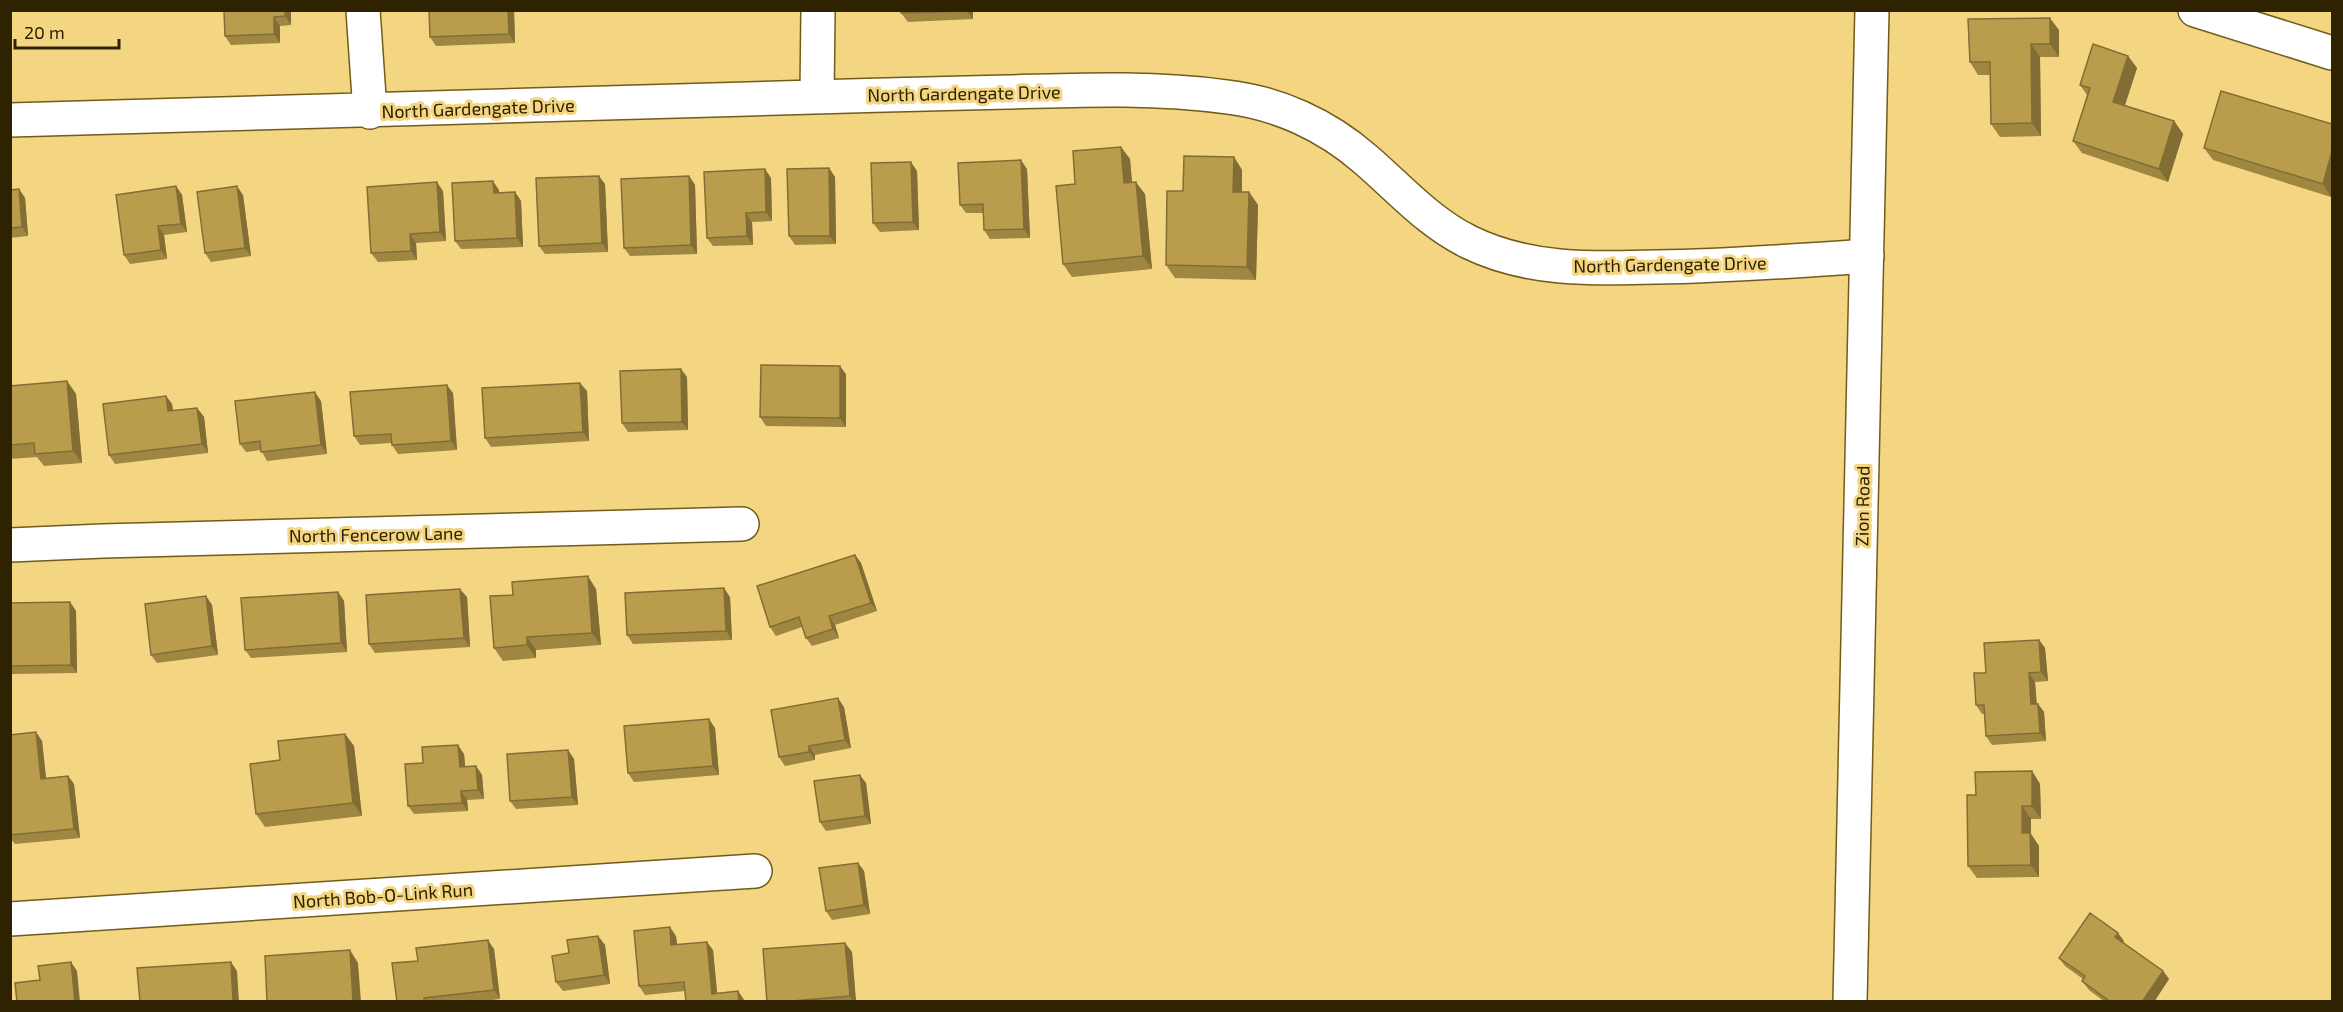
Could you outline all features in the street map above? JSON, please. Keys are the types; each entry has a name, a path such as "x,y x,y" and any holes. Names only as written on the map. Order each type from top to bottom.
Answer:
{"street":[{"path":"363,10 370,112"},
{"path":"817,96 818,10"},
{"name":"Zion Road","path":"1850,1002 1872,10"},
{"path":"2195,10 2332,53"},
{"name":"North Gardengate Drive","path":"10,120 370,112 817,96 1101,90 1169,91 1232,97 1289,112 1315,124 1362,156 1447,230 1472,244 1518,259 1579,269 1714,266 1867,256"},
{"name":"North Fencerow Lane","path":"10,545 742,524"},
{"name":"North Bob-O-Link Run","path":"10,919 755,870"}],"building":[{"path":"224,10 285,10 285,16 274,17 274,34 225,36"},
{"path":"429,10 508,10 509,34 430,37"},
{"path":"901,10 967,10 967,11 901,13"},
{"path":"2050,18 2050,44 2031,44 2032,123 1991,124 1990,62 1970,62 1968,19"},
{"path":"2093,44 2128,56 2113,102 2174,121 2159,169 2073,141 2090,88 2080,85"},
{"path":"2221,91 2332,124 2332,151 2323,184 2204,148"},
{"path":"1121,147 1124,183 1136,182 1143,256 1063,264 1056,186 1075,184 1073,151"},
{"path":"1184,156 1234,157 1233,192 1249,192 1247,267 1166,265 1167,191 1183,191"},
{"path":"1021,160 1024,229 984,230 983,204 960,205 958,163"},
{"path":"911,162 913,222 873,223 871,163"},
{"path":"829,168 830,236 789,236 787,169"},
{"path":"765,169 766,212 746,213 747,236 707,238 704,172"},
{"path":"599,176 602,243 539,246 536,178"},
{"path":"689,176 691,245 624,248 621,179"},
{"path":"493,181 494,193 515,192 517,238 455,241 452,183"},
{"path":"437,182 440,232 410,234 411,251 371,253 367,187"},
{"path":"176,186 181,224 158,226 161,250 124,255 116,195"},
{"path":"237,186 245,248 205,253 197,192"},
{"path":"19,189 22,227 10,228 10,190"},
{"path":"761,365 840,366 840,418 760,417"},
{"path":"681,369 682,422 622,423 620,371"},
{"path":"67,381 73,451 35,454 34,443 10,445 10,386"},
{"path":"580,383 583,432 485,438 482,388"},
{"path":"447,385 451,441 392,445 391,434 354,436 350,392"},
{"path":"315,392 321,445 261,452 260,441 240,444 235,401"},
{"path":"166,396 168,411 197,408 202,444 109,455 103,404"},
{"path":"855,555 871,603 829,616 833,629 806,638 799,617 770,627 757,586"},
{"path":"588,576 592,633 527,637 527,645 494,648 490,596 513,595 512,582"},
{"path":"724,588 726,631 627,635 625,593"},
{"path":"460,589 464,638 369,644 366,595"},
{"path":"338,592 341,643 245,650 241,598"},
{"path":"206,596 212,646 151,655 145,604"},
{"path":"70,602 71,665 10,666 10,603"},
{"path":"2039,640 2041,672 2029,673 2031,704 2038,704 2040,733 1986,736 1984,705 1976,705 1974,673 1986,673 1984,643"},
{"path":"838,698 845,740 809,746 809,752 779,757 771,710"},
{"path":"709,719 713,766 628,773 624,726"},
{"path":"36,732 41,779 68,776 74,829 10,835 10,735"},
{"path":"345,734 353,803 256,814 250,764 280,760 278,741"},
{"path":"458,745 460,767 476,766 478,790 461,791 462,803 408,806 405,764 423,763 422,747"},
{"path":"568,750 572,797 510,801 507,754"},
{"path":"2032,771 2032,806 2022,806 2022,833 2030,833 2031,865 1968,866 1967,795 1976,795 1975,772"},
{"path":"860,775 865,816 820,822 814,781"},
{"path":"858,863 864,905 826,911 819,868"},
{"path":"2090,913 2118,933 2115,937 2163,971 2142,1002 2111,1002 2082,981 2085,976 2059,958"},
{"path":"670,927 671,945 707,942 712,994 738,991 739,1002 686,1002 684,982 639,986 634,931"},
{"path":"598,936 604,975 556,982 552,956 569,953 567,940"},
{"path":"488,940 494,990 424,998 424,1002 397,1002 392,963 418,961 416,948"},
{"path":"845,943 850,996 767,1002 763,949"},
{"path":"350,950 353,1002 267,1002 265,956"},
{"path":"71,962 75,1002 17,1002 15,983 40,980 38,966"},
{"path":"231,962 233,1002 140,1002 137,968"}]}
